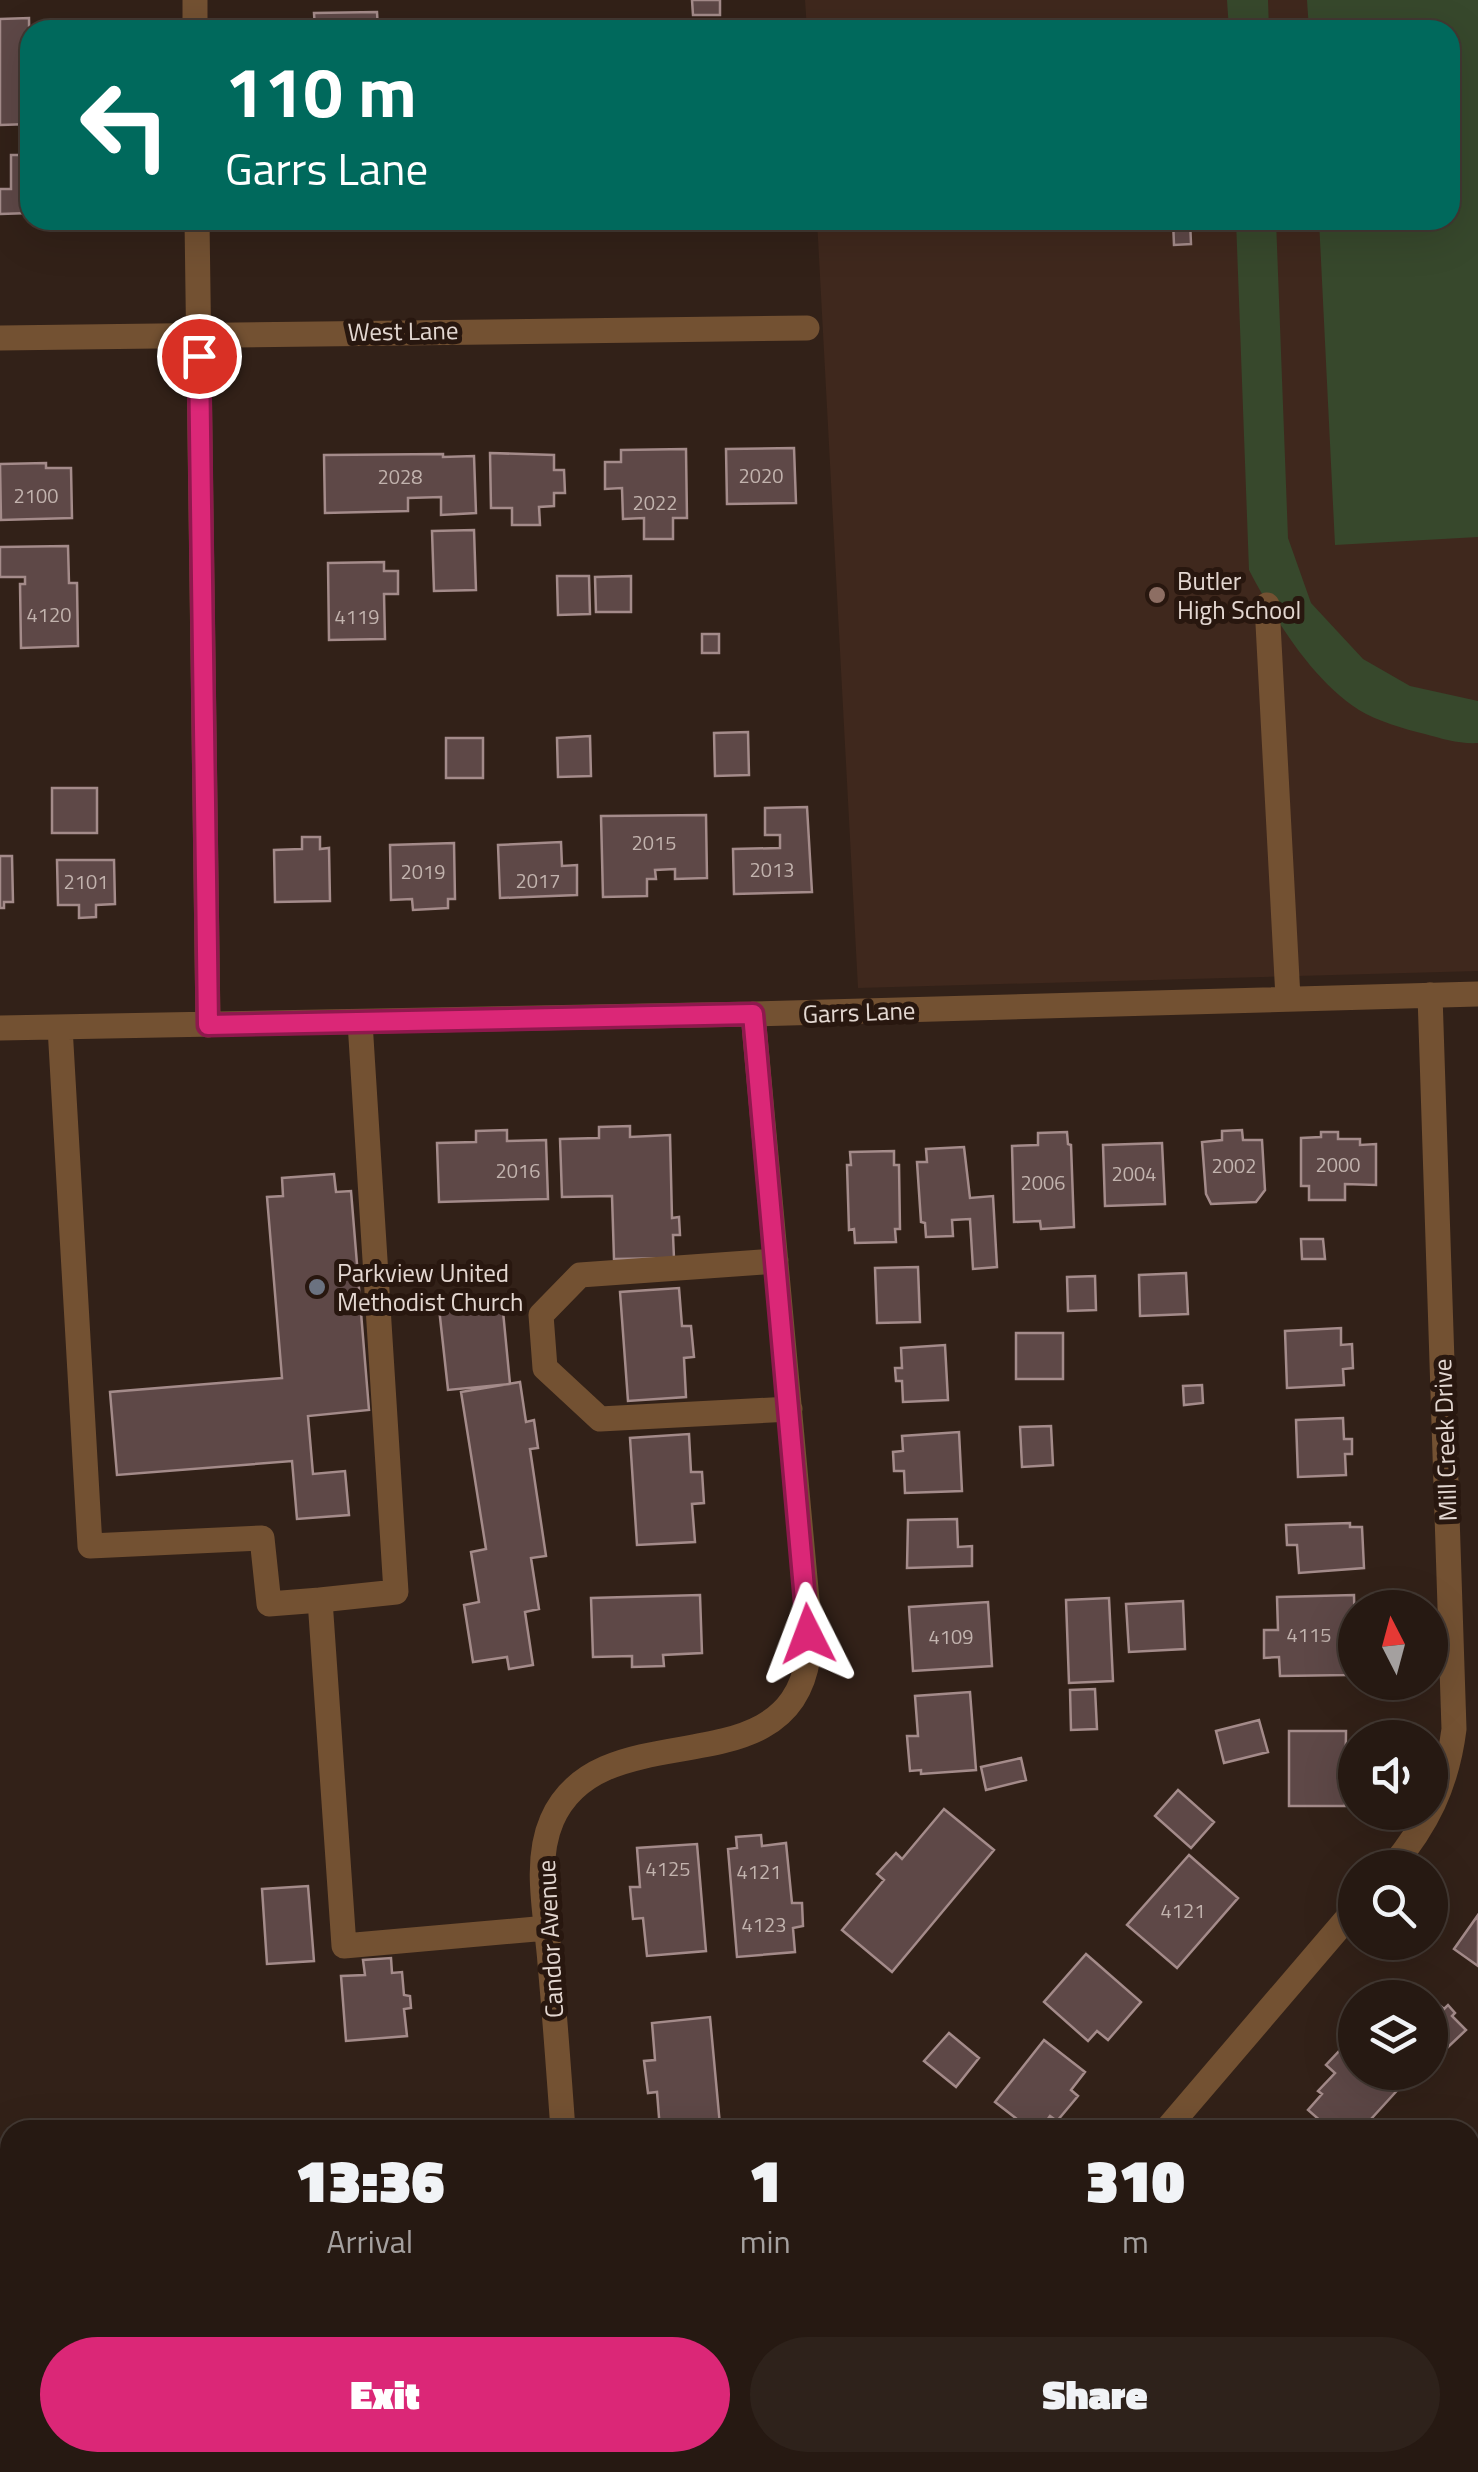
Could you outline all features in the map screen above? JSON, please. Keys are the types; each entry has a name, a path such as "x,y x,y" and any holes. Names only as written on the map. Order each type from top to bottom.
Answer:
{"street":[{"path":"196,230 208,1025"},
{"name":"West Lane","path":"0,338 807,328"},
{"path":"1267,605 1288,998"},
{"name":"Garrs Lane","path":"0,1028 753,1014 1478,994"},
{"name":"Mill Creek Drive","path":"1404,1850 1432,1812 1450,1758 1454,1730 1430,995"},
{"name":"Candor Avenue","path":"562,2120 543,1872 552,1820 573,1789 616,1761 728,1741 758,1730 789,1704 808,1656 808,1611 753,1014"},
{"path":"60,1027 90,1546 262,1538 268,1604 396,1592 360,1022"},
{"path":"776,1261 580,1276 541,1314 545,1368 600,1419 790,1409"},
{"path":"320,1600 344,1946 547,1928"},
{"path":"1175,2120 1338,1929"}],"shaded area":[{"name":"Butler High School","path":"805,0 1478,0 1478,971 858,988 818,230 1460,230 1460,20 806,20"}],"green space":[{"path":"1227,0 1268,0 1269,20 1228,20"},
{"path":"1307,0 1478,0 1478,537 1335,545 1319,230 1460,230 1460,20 1308,20"},
{"path":"1236,230 1276,230 1288,538 1311,603 1363,659 1410,686 1478,701 1478,743 1451,741 1391,724 1366,714 1342,697 1296,647 1249,570"}],"building":[{"path":"692,0 720,0 720,15 693,15"},
{"path":"377,12 377,20 314,20 314,13"},
{"path":"29,18 20,20 20,124 0,125 0,19"},
{"path":"11,155 20,155 20,213 0,214 0,189 11,189"},
{"path":"1173,230 1190,230 1191,244 1174,245"},
{"path":"794,448 796,503 727,504 726,449"},
{"path":"686,449 687,518 673,518 673,539 644,539 644,518 623,519 622,488 605,489 605,462 621,462 621,450"},
{"path":"490,453 554,455 554,470 564,470 565,493 554,493 554,506 539,507 540,525 512,525 512,508 491,508"},
{"path":"324,455 474,456 476,513 441,515 441,497 408,498 408,511 325,513"},
{"path":"46,463 46,468 71,468 72,518 1,520 0,464"},
{"path":"474,530 476,590 434,591 432,531"},
{"path":"68,546 69,583 77,583 78,646 21,648 20,584 25,584 25,577 0,577 0,547"},
{"path":"384,562 384,571 398,571 398,594 384,594 385,639 329,640 328,563"},
{"path":"557,576 589,576 590,614 558,615"},
{"path":"631,576 631,612 596,612 595,577"},
{"path":"702,634 719,634 719,653 702,653"},
{"path":"748,732 749,775 715,776 714,733"},
{"path":"590,736 591,776 558,777 557,738"},
{"path":"446,738 483,738 483,778 446,778"},
{"path":"52,788 97,788 97,833 52,833"},
{"path":"807,807 812,892 734,894 733,849 780,848 780,835 765,835 765,808"},
{"path":"706,815 707,878 675,879 675,869 655,870 656,879 647,879 647,896 603,897 601,816"},
{"path":"302,837 320,837 320,849 329,848 330,901 275,902 274,850 302,849"},
{"path":"561,842 562,866 577,865 577,895 500,898 498,845"},
{"path":"454,843 455,899 448,899 448,908 413,910 412,899 391,900 390,845"},
{"path":"0,856 12,856 13,902 4,902 4,908 0,908"},
{"path":"57,860 114,860 115,904 96,905 96,917 79,918 79,905 58,905"},
{"path":"630,1126 630,1137 670,1135 672,1218 679,1217 680,1235 673,1235 674,1258 614,1259 612,1196 562,1197 560,1139 599,1138 599,1127"},
{"path":"507,1130 507,1141 546,1140 548,1199 439,1202 437,1143 476,1142 476,1131"},
{"path":"1242,1130 1243,1140 1262,1140 1265,1190 1256,1202 1211,1204 1206,1194 1202,1142 1222,1140 1222,1131"},
{"path":"1067,1132 1071,1145 1074,1227 1041,1229 1040,1221 1014,1222 1012,1146 1038,1145 1038,1133"},
{"path":"1321,1132 1338,1132 1338,1139 1360,1139 1360,1145 1376,1144 1376,1185 1345,1184 1345,1200 1309,1200 1309,1186 1301,1186 1301,1138 1321,1137"},
{"path":"1162,1143 1165,1204 1105,1206 1103,1145"},
{"path":"964,1147 970,1198 993,1196 997,1267 973,1269 970,1219 952,1220 953,1236 926,1237 925,1223 921,1222 917,1162 927,1162 926,1149"},
{"path":"894,1151 894,1165 899,1165 900,1229 895,1229 896,1242 855,1243 854,1229 849,1230 850,1152"},
{"name":"Parkview United Methodist Church","path":"334,1174 336,1192 351,1191 369,1410 308,1416 313,1474 345,1471 349,1515 297,1519 292,1461 117,1475 110,1392 282,1378 267,1197 283,1196 282,1178"},
{"path":"1301,1239 1323,1239 1325,1259 1302,1259"},
{"path":"918,1267 920,1322 877,1323 875,1268"},
{"path":"1186,1273 1188,1314 1140,1316 1139,1275"},
{"path":"1095,1276 1096,1310 1068,1311 1067,1277"},
{"path":"679,1288 682,1326 691,1326 694,1357 684,1358 686,1397 628,1401 620,1292"},
{"path":"502,1301 510,1384 448,1390 439,1308"},
{"path":"1341,1328 1341,1345 1352,1344 1353,1368 1343,1369 1344,1385 1287,1388 1285,1331"},
{"path":"1016,1333 1063,1333 1063,1379 1016,1379"},
{"path":"945,1345 948,1400 903,1402 902,1381 896,1381 895,1368 902,1368 901,1348"},
{"path":"520,1382 526,1422 534,1420 538,1448 530,1449 546,1556 531,1558 539,1609 525,1612 533,1665 509,1669 507,1657 473,1662 464,1605 479,1602 471,1552 486,1549 461,1392"},
{"path":"1202,1385 1203,1403 1184,1405 1183,1386"},
{"path":"1343,1418 1344,1439 1352,1439 1352,1454 1345,1454 1346,1475 1298,1477 1296,1420"},
{"path":"1051,1426 1053,1465 1022,1467 1020,1427"},
{"path":"959,1432 962,1491 905,1493 904,1471 894,1471 893,1452 903,1451 902,1436"},
{"path":"689,1434 691,1472 702,1472 704,1503 692,1504 695,1542 637,1545 630,1438"},
{"path":"957,1519 958,1547 972,1546 972,1566 907,1568 908,1520"},
{"path":"1350,1523 1350,1527 1362,1527 1364,1568 1299,1573 1297,1545 1287,1545 1286,1525"},
{"path":"700,1595 702,1653 663,1655 664,1666 632,1667 632,1656 593,1657 591,1598"},
{"path":"1338,1595 1338,1675 1280,1676 1279,1657 1264,1658 1264,1630 1278,1630 1277,1597"},
{"path":"1109,1598 1113,1681 1069,1683 1066,1600"},
{"path":"1183,1601 1185,1649 1129,1652 1126,1604"},
{"path":"988,1602 992,1666 913,1671 909,1607"},
{"path":"1095,1689 1097,1729 1071,1730 1070,1690"},
{"path":"970,1692 976,1770 921,1774 921,1770 910,1771 907,1736 918,1736 915,1696"},
{"path":"1259,1720 1268,1752 1224,1763 1216,1731"},
{"path":"1289,1731 1338,1731 1338,1806 1289,1806"},
{"path":"1021,1758 1026,1780 986,1790 981,1767"},
{"path":"1178,1790 1214,1822 1191,1848 1155,1816"},
{"path":"944,1809 994,1850 892,1972 842,1930 884,1880 877,1874 896,1853 902,1859"},
{"path":"761,1835 762,1846 786,1843 792,1903 802,1903 803,1926 793,1928 795,1952 737,1957 728,1849 737,1848 736,1837"},
{"path":"697,1844 706,1951 647,1956 643,1918 633,1919 630,1887 640,1887 637,1848"},
{"path":"1189,1855 1238,1898 1177,1968 1127,1925"},
{"path":"308,1886 314,1961 267,1964 262,1889"},
{"path":"1478,1915 1478,1966 1454,1949"},
{"path":"1086,1954 1141,2002 1108,2040 1097,2031 1088,2041 1044,2002"},
{"path":"391,1958 392,1973 402,1972 404,1995 410,1996 411,2008 404,2009 407,2036 346,2041 341,1976 365,1975 363,1960"},
{"path":"1448,2005 1455,2013 1452,2016 1466,2030 1448,2047"},
{"path":"710,2017 720,2120 659,2120 657,2092 648,2093 644,2061 655,2060 652,2023"},
{"path":"949,2033 979,2058 956,2087 924,2061"},
{"path":"1044,2040 1085,2072 1071,2090 1078,2096 1058,2120 1050,2116 1047,2120 1018,2120 995,2102"},
{"path":"1338,2052 1338,2090 1397,2090 1370,2120 1320,2120 1308,2110 1322,2094 1318,2091 1335,2073 1326,2065"}],"place":[{"name":"Butler High School","path":"1157,595"},
{"name":"Parkview United Methodist Church","path":"317,1287"}],"route":[{"path":"199,356 208,1025 753,1014 808,1634"}]}
